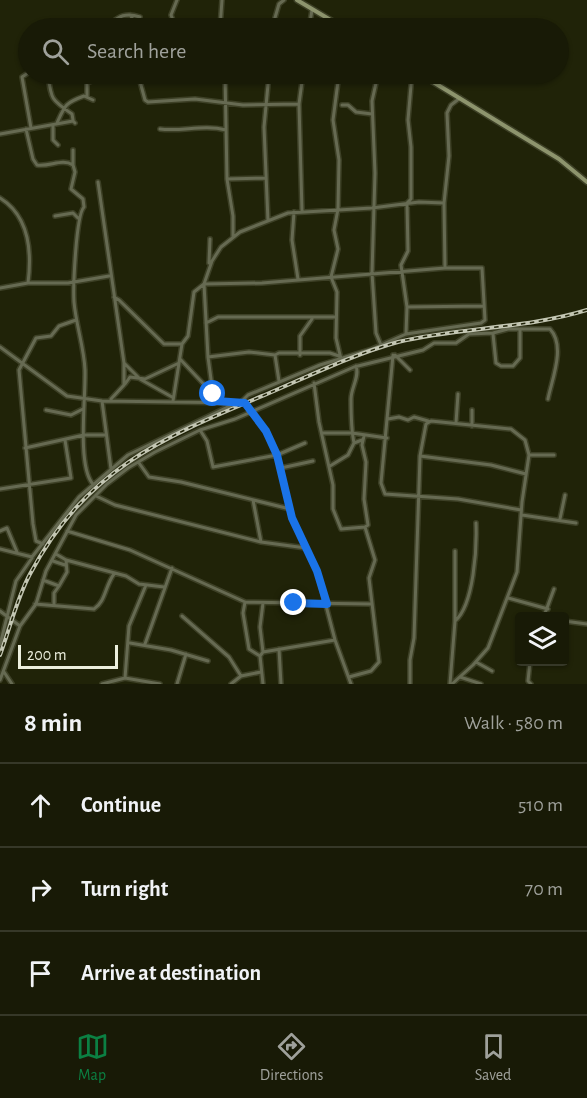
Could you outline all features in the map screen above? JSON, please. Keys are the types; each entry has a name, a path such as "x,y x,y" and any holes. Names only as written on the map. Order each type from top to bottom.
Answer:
{"street":[{"path":"172,18 171,15 177,0"},
{"path":"221,18 222,0"},
{"path":"275,18 279,4 284,0"},
{"path":"297,0 327,18"},
{"path":"311,18 312,9"},
{"path":"130,14 133,18"},
{"path":"116,18 130,14 140,17"},
{"path":"23,84 31,128"},
{"path":"0,134 74,122 72,114 62,108 47,84"},
{"path":"87,84 87,96"},
{"path":"141,84 145,100 148,102 195,99 299,104"},
{"path":"225,84 227,179 233,216 233,237"},
{"path":"268,84 264,127 268,221"},
{"path":"302,84 299,104 302,211"},
{"path":"338,84 333,120 339,160 338,208 334,230 338,249 331,277 337,292 339,358"},
{"path":"376,84 372,101 375,173 372,208 372,273 376,333 381,345"},
{"path":"406,334 407,307 404,272 401,265 408,251 407,203 411,199 408,120 411,84"},
{"path":"437,84 559,159 587,182"},
{"path":"58,145 53,140 55,124 62,108 70,101 87,96 93,99"},
{"path":"445,268 444,203 449,156 447,113 451,105 460,98"},
{"path":"342,105 348,105 356,112 372,114"},
{"path":"160,129 172,130 202,126 226,130"},
{"path":"26,129 33,159 38,165 45,166 64,161 73,165"},
{"path":"73,150 75,172 71,189 83,199 84,207 79,212 74,282 84,361 84,435 88,474 92,483"},
{"path":"227,179 266,178"},
{"path":"98,182 124,363 124,385"},
{"path":"0,198 22,220 30,258 28,283"},
{"path":"216,401 208,357 204,284 215,254 233,237 294,212 372,208 434,201 444,203"},
{"path":"294,212 292,240 298,279"},
{"path":"55,216 73,213 79,219"},
{"path":"209,268 210,239"},
{"path":"0,645 16,581 63,515 92,483 140,448 279,382 406,334 481,323 485,320 482,268 445,268 204,284 194,292 188,336 182,344 172,399"},
{"path":"0,288 28,283 74,282 110,276"},
{"path":"113,297 119,300 164,344 182,344"},
{"path":"407,307 483,306"},
{"path":"206,323 218,317 336,317"},
{"path":"300,355 300,336 312,318"},
{"path":"43,544 36,541 35,535 27,476 19,370 36,338 51,336 59,326 77,319"},
{"path":"0,680 20,626 35,604 43,580 76,515 107,484 139,462 200,430 219,425 306,388 314,382 356,366 394,355 423,350 441,342 456,343 469,334 520,329 547,328 555,335 556,368 548,399"},
{"path":"492,333 496,363 501,366 513,366 520,358 520,329"},
{"path":"0,347 67,396 102,400 172,399 245,403 266,431 277,455 290,509 317,571 335,640 351,684"},
{"path":"208,357 249,352 275,355 330,353 339,358"},
{"path":"275,355 279,382"},
{"path":"394,355 410,370"},
{"path":"394,355 387,438 382,465 382,489 386,494 476,501 576,523"},
{"path":"111,399 130,377 140,379 163,372 179,361"},
{"path":"179,361 213,394"},
{"path":"124,363 140,379 172,399"},
{"path":"354,443 351,433 351,396 356,384 358,369 356,366"},
{"path":"314,382 322,438 330,466 333,509 339,527 344,530 365,527"},
{"path":"306,388 316,390"},
{"path":"456,423 458,394"},
{"path":"102,400 111,469"},
{"path":"46,410 71,415 83,409"},
{"path":"472,410 472,426"},
{"path":"387,419 399,417 408,420 414,417 428,421 511,429 525,440 529,455 521,512 520,557 508,598 488,648 451,684"},
{"path":"410,684 410,660 414,638 417,495 420,456 428,421"},
{"path":"200,430 207,441 213,467 277,455 305,443"},
{"path":"322,438 332,432"},
{"path":"322,433 351,433 387,438"},
{"path":"25,448 84,435 105,435"},
{"path":"330,466 348,455 354,443 362,440 364,436"},
{"path":"349,677 371,670 379,662 369,578 375,560 365,527 368,525 364,499 366,462 362,446 364,436"},
{"path":"0,489 70,478 65,440"},
{"path":"529,455 554,455"},
{"path":"420,456 492,465 526,474"},
{"path":"281,468 313,460"},
{"path":"139,462 149,477 181,482 290,509"},
{"path":"560,519 565,495"},
{"path":"96,496 115,505 261,542 306,548"},
{"path":"253,500 259,519 261,542"},
{"path":"455,621 464,608 474,573 476,523"},
{"path":"0,531 7,528 11,532 17,552"},
{"path":"68,531 130,550 245,602 371,604"},
{"path":"0,549 32,557"},
{"path":"451,684 455,621 455,551"},
{"path":"56,554 66,560 146,585 164,587"},
{"path":"54,604 54,593 67,572 66,560"},
{"path":"53,561 65,566"},
{"path":"145,644 172,568"},
{"path":"35,604 93,609 103,600 109,581 114,574"},
{"path":"43,580 59,586"},
{"path":"125,678 130,643 129,626 146,585"},
{"path":"546,612 554,589"},
{"path":"508,598 548,609"},
{"path":"245,602 243,613 249,649 260,656"},
{"path":"263,602 260,627 263,652"},
{"path":"0,611 20,626"},
{"path":"182,616 229,657 241,676"},
{"path":"569,622 587,624"},
{"path":"263,684 260,656 263,652 335,640"},
{"path":"130,643 145,644 208,661"},
{"path":"279,649 280,684"},
{"path":"177,684 186,654"},
{"path":"476,662 492,671"},
{"path":"530,666 528,681 531,684"},
{"path":"4,672 12,684"},
{"path":"231,684 237,682 241,676 261,672"},
{"path":"459,677 481,684"},
{"path":"102,684 125,678 160,684"}],"railway":[{"path":"0,655 25,583 52,538 76,507 102,482 161,442 229,410 381,347 421,337 517,325 587,310"}],"route":[{"path":"213,394 216,401 245,403 266,431 277,455 292,518 317,571 327,604 294,603"}]}
